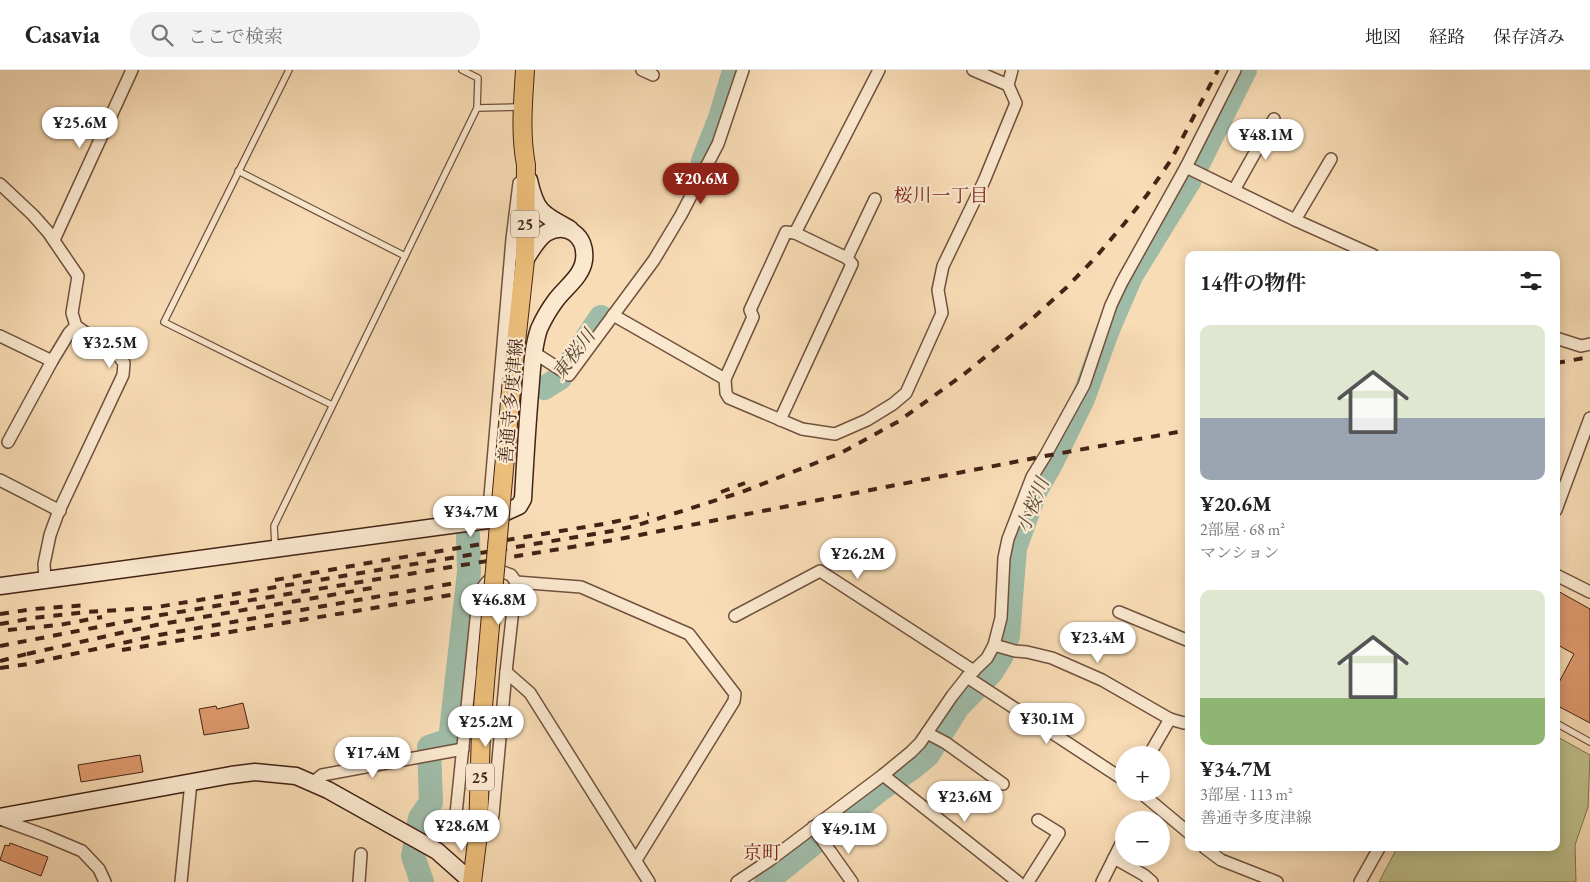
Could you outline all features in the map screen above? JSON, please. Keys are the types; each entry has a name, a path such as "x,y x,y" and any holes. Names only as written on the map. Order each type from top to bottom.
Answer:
{"main road":[{"name":"善通寺多度津線","path":"472,882 478,834 481,732 486,671 512,379 525,260 522,107 525,70"}],"street":[{"path":"54,240 132,70"},
{"path":"533,352 569,375 654,260 681,215 718,144 743,70"},
{"path":"795,233 879,70"},
{"path":"973,70 1008,84"},
{"path":"780,420 852,264 848,258 795,233 786,232 750,310 753,317 725,379 726,393 729,398 780,420 802,429 835,434 867,420 906,394 942,313 938,290 942,266 984,180 1016,103 1008,84 1012,70"},
{"path":"1001,647 1004,558 1008,539 1032,477 1084,385 1111,306 1122,282 1193,170 1235,70"},
{"path":"1234,190 1274,119"},
{"path":"0,577 7,585 488,520 519,506 522,499 533,352 540,328 556,300 577,276 584,261 584,249 579,236 547,217 539,209 533,198 524,158"},
{"path":"488,520 512,239 524,158"},
{"path":"1295,220 1331,159"},
{"path":"1193,170 1295,220 1364,251"},
{"path":"0,184 33,215 54,240 78,276 72,313 76,326 117,354 124,363 123,375 50,536 44,564 45,580"},
{"path":"848,258 875,199"},
{"path":"525,260 545,234 557,228 570,229"},
{"path":"613,315 725,379"},
{"path":"8,442 52,361 69,333 76,326"},
{"path":"0,336 52,361"},
{"path":"1560,339 1580,346 1590,344"},
{"path":"1560,499 1590,418"},
{"path":"0,480 60,511"},
{"path":"735,616 820,571 975,680 1115,774"},
{"path":"516,582 493,815 491,824 485,831 478,834 461,825 456,814 478,600 480,590 486,581 494,576 503,572 511,576 516,582 581,587 689,634 735,694 734,701 636,860"},
{"path":"1560,577 1590,592"},
{"path":"1119,612 1185,639"},
{"path":"737,882 889,779 911,752 930,734 952,696 975,680 987,658 1001,647"},
{"path":"1001,647 1052,658 1102,680 1170,719 1185,723"},
{"path":"506,672 530,693 649,882"},
{"path":"1154,746 1170,719"},
{"path":"930,734 946,743 1003,784"},
{"path":"312,783 322,775 463,750"},
{"path":"0,818 231,775 255,772 296,776 359,806 443,855 472,882"},
{"path":"889,779 1018,882"},
{"path":"182,882 191,782"},
{"path":"1151,801 1185,830"},
{"path":"0,818 82,851 99,869 104,882"},
{"path":"1028,882 1059,833 1038,820"},
{"path":"815,830 852,882"},
{"path":"1210,851 1221,860 1277,882"},
{"path":"1360,882 1377,851"},
{"path":"359,882 361,854"},
{"path":"1102,882 1114,858 1144,875 1152,882"}],"lane":[{"path":"289,70 164,322 332,405"},
{"path":"276,548 274,526 477,108 478,78 462,70"},
{"path":"477,108 522,107"},
{"path":"238,171 405,256"},
{"path":"1560,725 1590,742"}],"green space":[{"path":"1560,738 1590,755 1588,807 1575,845 1576,882 1379,882 1395,851 1560,851"}],"building":[{"path":"1560,592 1590,609 1590,723 1560,707 1560,680 1574,654 1560,646"},
{"path":"243,703 249,728 204,735 199,709 216,706 217,709"},
{"path":"140,755 143,772 81,782 78,765"},
{"path":"10,843 48,857 41,876 0,860 5,845 9,846"}],"waterway":[{"name":"小桜川","path":"766,882 881,789 928,755 958,707 991,673 1001,657 1008,636 1015,548 1036,490 1083,399 1107,332 1131,276 1190,180 1245,70"},
{"name":"東桜川","path":"703,161 720,118 734,71"},
{"name":"東桜川","path":"544,388 560,378 601,317"},
{"name":"東桜川","path":"422,882 413,856 420,818 431,802 429,747 450,740 469,572 468,535"}],"railway":[{"path":"0,624 87,612 151,608 612,531 638,525 742,492 841,453 899,421 963,375 1033,318 1067,287 1095,258 1147,195 1171,160 1218,70"},
{"path":"1560,362 1590,357"},
{"path":"0,646 155,616 614,540 1185,431"},
{"path":"721,492 745,483"},
{"path":"275,580 609,523 649,514"},
{"path":"0,668 28,664 159,635 455,583"},
{"path":"27,654 156,625 372,588"},
{"path":"122,650 457,594"},
{"path":"0,614 87,605"},
{"path":"8,630 59,625 102,617"},
{"path":"0,661 34,652"}],"district":[{"name":"桜川一丁目","path":"941,195"},
{"name":"京町","path":"762,852"}]}
